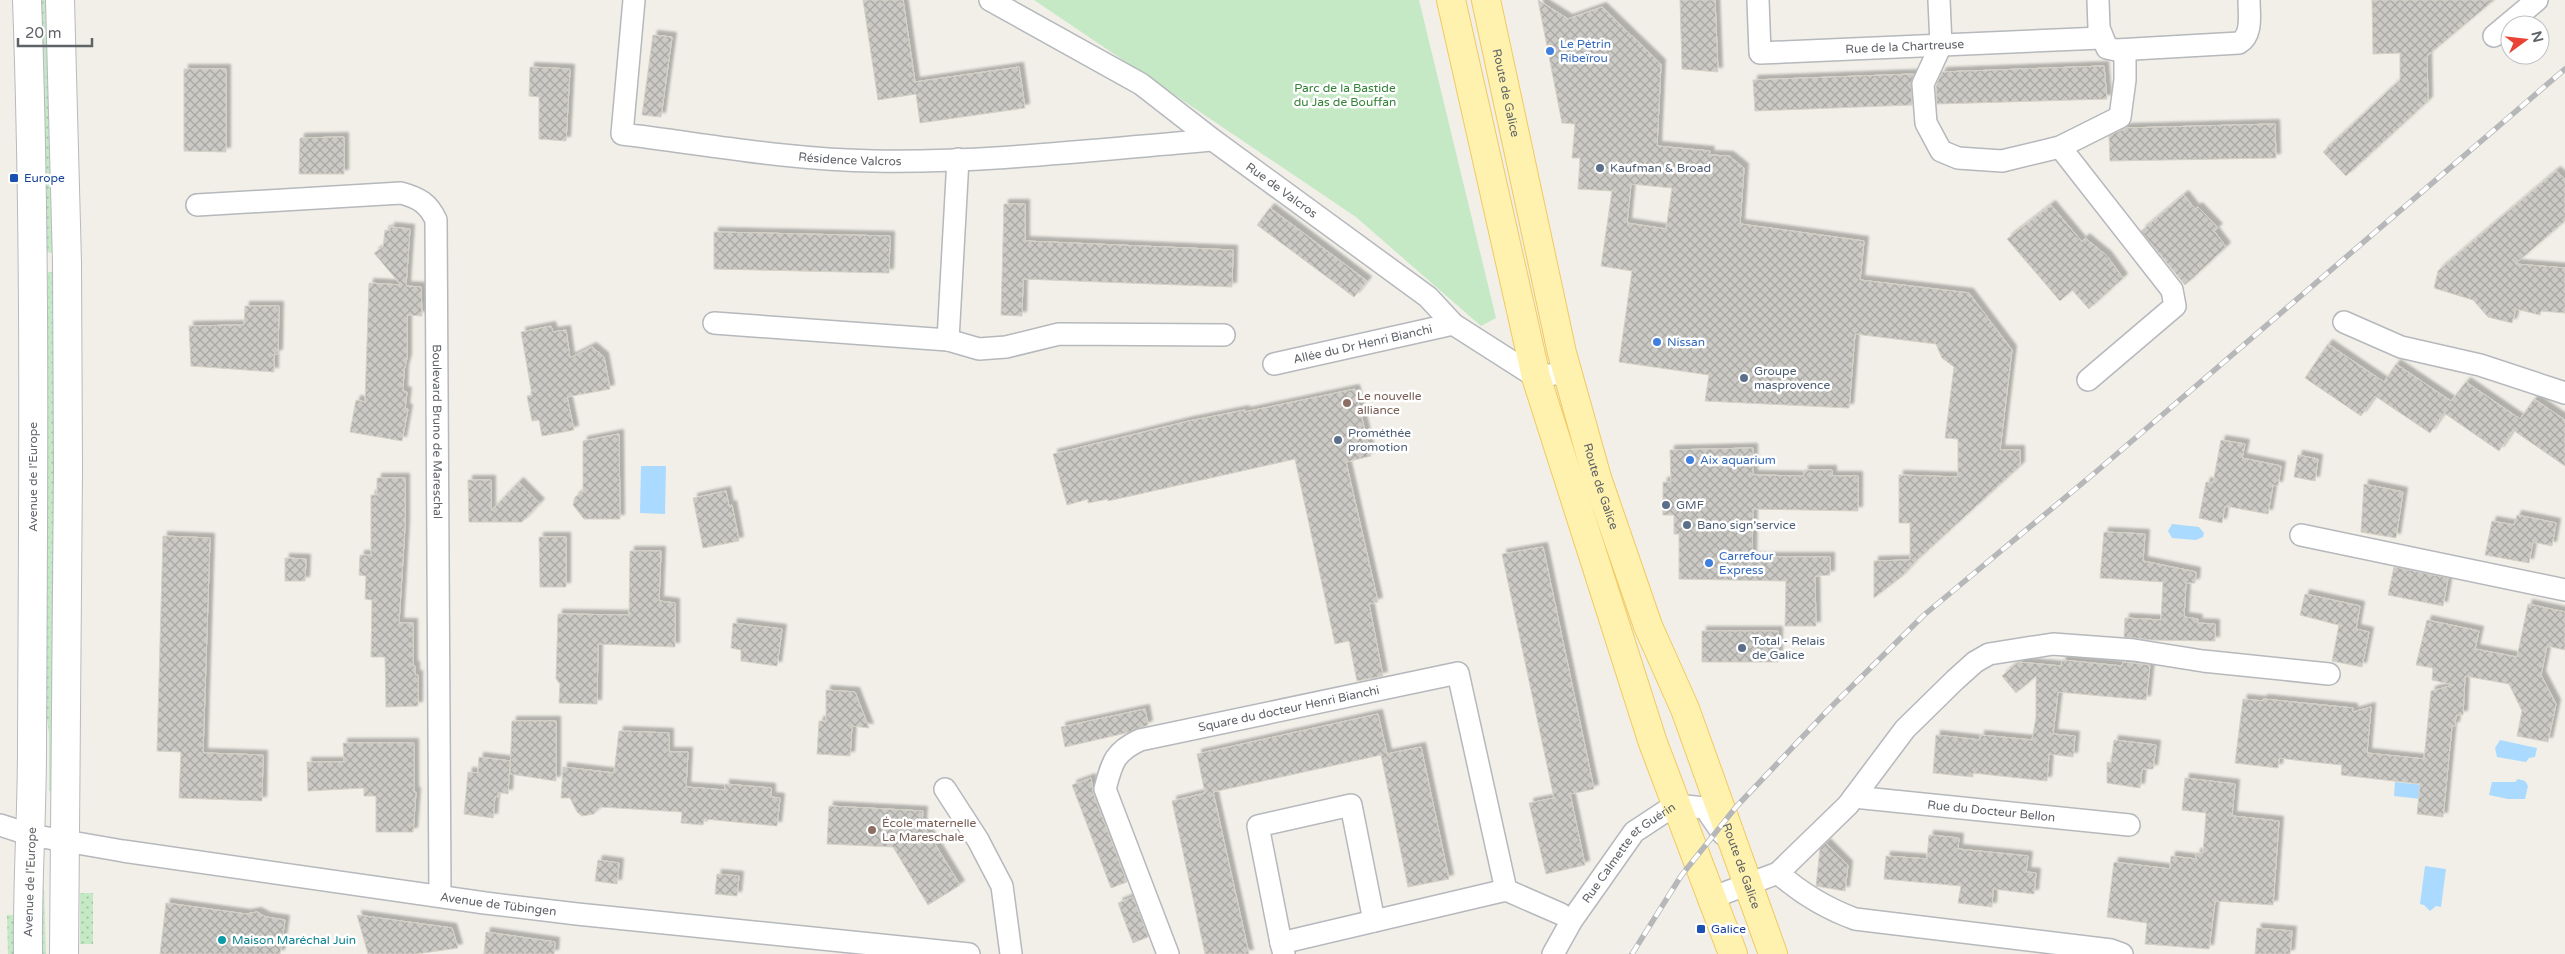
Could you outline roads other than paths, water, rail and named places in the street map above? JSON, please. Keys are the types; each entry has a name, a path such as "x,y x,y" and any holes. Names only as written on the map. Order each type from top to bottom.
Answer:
{"main road":[{"name":"Avenue de l'Europe","path":"27,0 33,263 32,835 28,899 28,954"},
{"path":"60,0 67,244 68,468 64,954"},
{"path":"1451,0 1536,378 1603,592 1676,805 1733,954"},
{"name":"Route de Galice","path":"1486,0 1568,372 1597,478 1648,626 1685,709 1773,954"}],"street":[{"name":"Résidence Valcros","path":"634,0 622,134 809,157 874,161 958,159 1213,140"},
{"name":"Rue de Valcros","path":"990,0 1141,84 1213,140 1428,297 1453,324 1536,378"},
{"name":"Rue de la Chartreuse","path":"1758,0 1760,53 1941,45 2114,46"},
{"path":"1939,0 1941,45 1923,84 1926,123 1941,151 1958,158 2002,161 2060,147 2120,116 2125,80 2098,0"},
{"path":"2114,46 2232,44 2244,40 2248,25 2249,0"},
{"path":"2494,36 2537,0"},
{"path":"2060,147 2172,290 2175,300 2175,306 2088,380"},
{"path":"948,340 958,159"},
{"name":"Boulevard Bruno de Mareschal","path":"197,205 401,193 417,198 430,207 436,220 440,896"},
{"path":"2344,322 2401,347 2480,365 2565,393"},
{"path":"714,323 948,340 979,349 1006,347 1059,334 1224,335"},
{"name":"Allée du Dr Henri Bianchi","path":"1274,364 1453,324"},
{"path":"1536,378 1568,372"},
{"path":"2301,536 2565,590"},
{"path":"1712,898 1748,882 1778,873 1854,798 1905,730 1955,680 1975,662 1989,654 2053,644 2134,650 2202,661 2329,674"},
{"name":"Square du docteur Henri Bianchi","path":"1168,954 1105,789 1113,762 1124,747 1140,740 1458,673 1506,890"},
{"path":"945,789 978,840 1002,886 1011,954"},
{"name":"Rue du Docteur Bellon","path":"1854,798 2129,825"},
{"path":"1374,921 1351,805 1258,826 1282,948 1374,921 1506,890 1560,914"},
{"name":"Rue Calmette et Guérin","path":"1552,954 1572,920 1634,832 1676,805 1705,808 1739,857"},
{"name":"Avenue de Tübingen","path":"0,825 32,835 138,854 440,896 577,914 969,954"},
{"path":"1778,873 1808,897 1855,919 1999,945 2111,950 2122,954"}],"water":[{"path":"641,466 666,466 665,514 640,513"},
{"path":"2172,524 2199,527 2204,533 2203,537 2196,540 2172,538 2168,531"},
{"path":"2500,740 2537,748 2535,757 2529,758 2526,762 2497,757 2495,748"},
{"path":"2518,779 2525,781 2528,786 2525,799 2508,799 2489,795 2492,782 2515,782"},
{"path":"2395,782 2423,785 2421,799 2394,796"},
{"path":"2425,866 2446,869 2441,907 2436,906 2430,911 2420,904"}],"railway":[{"path":"1632,954 1681,876 1736,807 1829,709 1924,615 2097,471 2565,69"}],"place":[{"name":"Le Pétrin Ribeïrou","path":"1550,51"},
{"name":"Kaufman & Broad","path":"1600,168"},
{"name":"Europe","path":"14,178"},
{"name":"Nissan","path":"1657,342"},
{"name":"Groupe masprovence","path":"1744,378"},
{"name":"Le nouvelle alliance","path":"1347,403"},
{"name":"Prométhée promotion","path":"1338,440"},
{"name":"Aix aquarium","path":"1690,460"},
{"name":"GMF","path":"1666,505"},
{"name":"Bano sign'service","path":"1687,525"},
{"name":"Carrefour Express","path":"1709,563"},
{"name":"Total - Relais de Galice","path":"1742,648"},
{"name":"École maternelle La Mareschale","path":"872,830"},
{"name":"Galice","path":"1701,929"},
{"name":"Maison Maréchal Juin","path":"222,940"}],"park label":[{"name":"Parc de la Bastide du Jas de Bouffan","path":"1345,95"}]}
